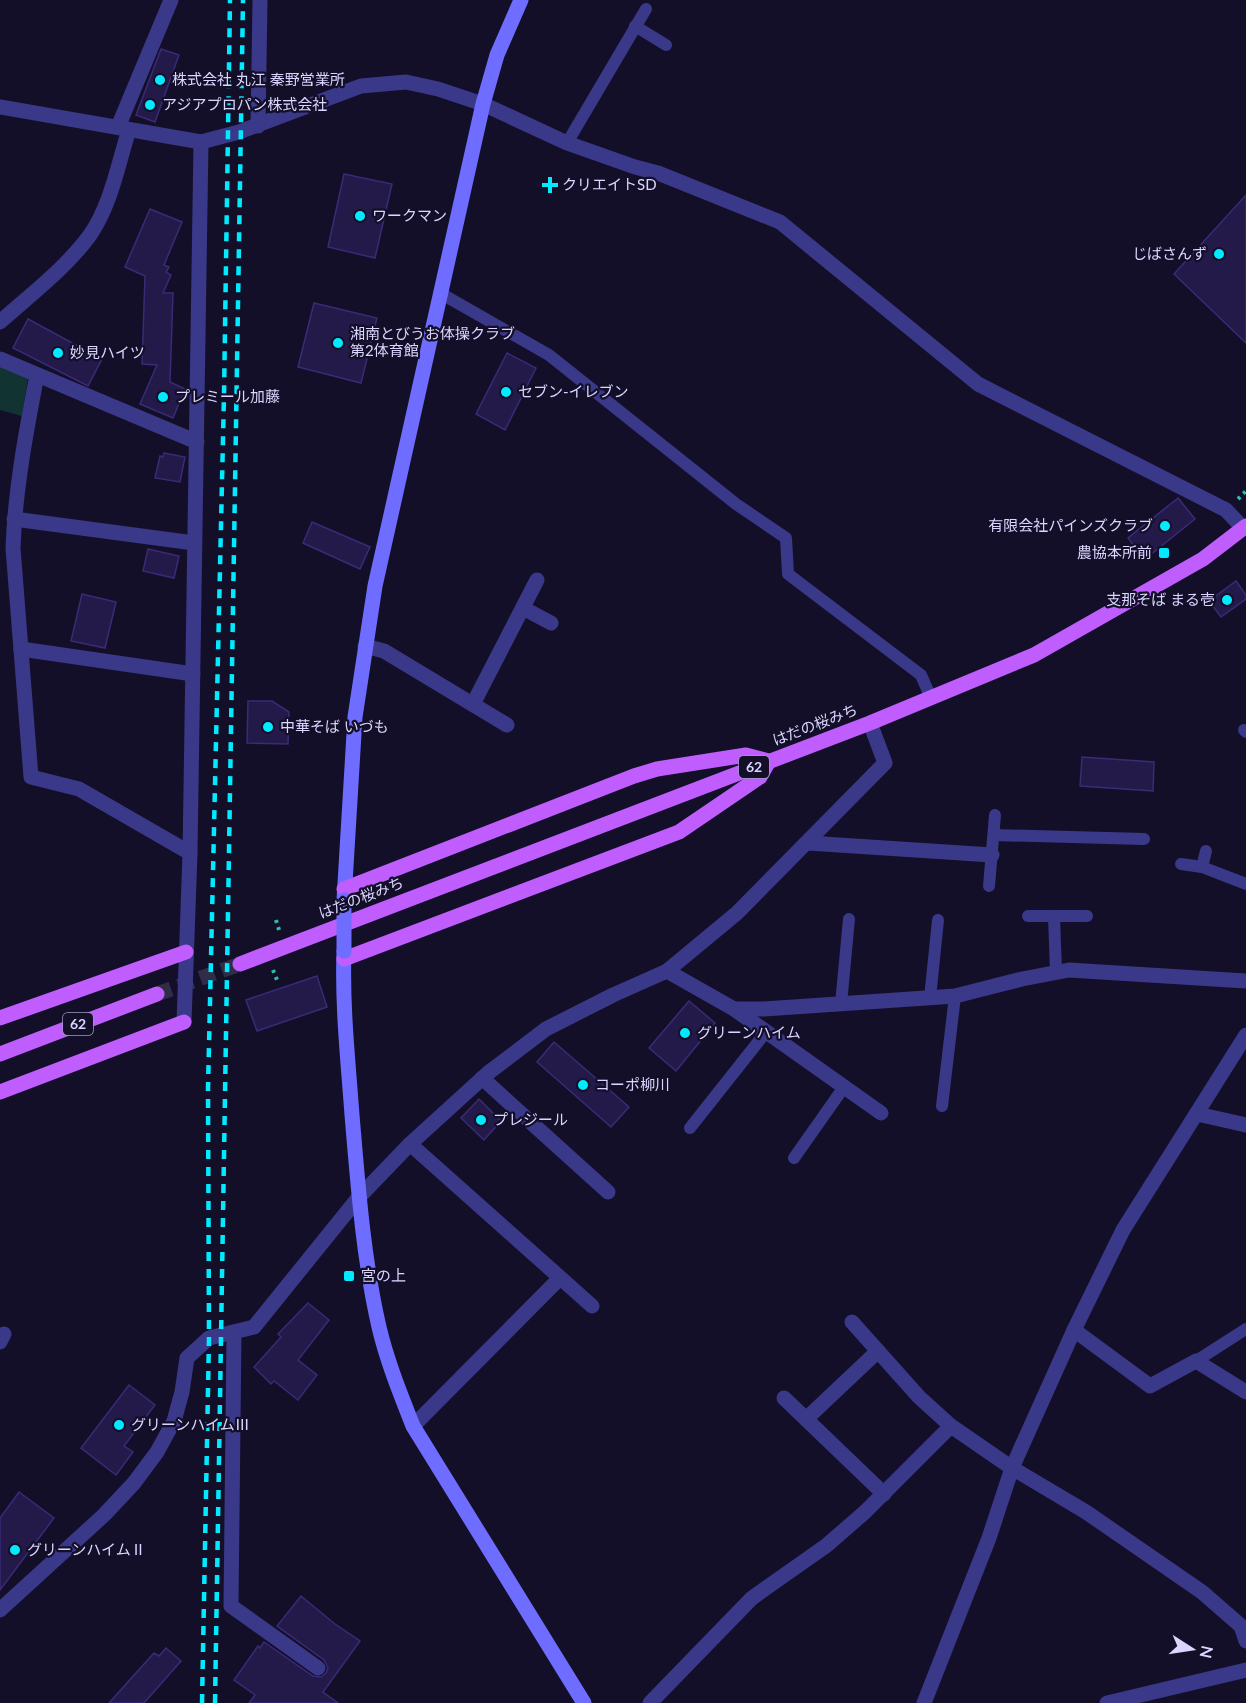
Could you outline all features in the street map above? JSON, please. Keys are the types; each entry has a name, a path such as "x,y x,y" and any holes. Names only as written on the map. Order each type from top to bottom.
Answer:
{"main road":[{"name":"はだの桜みち","path":"240,964 870,723 1034,655 1203,559 1245,527"},
{"path":"344,894 634,776 657,769 746,755 769,761 760,777 679,832 344,955"},
{"path":"0,1018 186,952"},
{"name":"62","path":"0,1054 157,994"},
{"path":"0,1092 184,1022"}],"street":[{"path":"0,322 62,267 91,234 107,202 124,129 171,0"},
{"path":"258,126 260,0"},
{"path":"521,0 497,55 483,104 375,586 355,717 344,894 344,955 348,1060 359,1197 379,1327 396,1384 413,1426 584,1703"},
{"path":"0,107 201,142 258,126 361,86 406,82 438,89 483,104 567,143 658,173 780,222 978,384 1226,510 1245,527"},
{"path":"184,1022 190,853 201,142"},
{"path":"0,359 197,442"},
{"path":"37,375 23,448 14,519 13,548 31,777 80,789 190,853"},
{"path":"14,519 194,543"},
{"path":"473,704 537,580"},
{"path":"523,608 551,623"},
{"path":"365,646 384,651 507,725"},
{"path":"21,650 193,674"},
{"path":"0,1610 104,1515 134,1483 157,1452 174,1421 183,1392 187,1358 209,1338 254,1327 359,1197 410,1144 482,1078 546,1029 667,971 737,914 885,763 870,723"},
{"path":"808,843 992,855"},
{"path":"734,1009 955,996 1069,970 1246,981"},
{"path":"667,971 734,1009 881,1113"},
{"path":"924,1703 989,1538 1012,1468 1074,1330 1123,1230 1246,1035"},
{"path":"482,1078 608,1192"},
{"path":"1197,1114 1246,1125"},
{"path":"410,1144 592,1306"},
{"path":"413,1426 560,1278"},
{"path":"852,1322 919,1397 951,1426 1012,1468 1078,1507 1202,1592 1241,1626 1246,1641"},
{"path":"1074,1330 1150,1386 1196,1360 1246,1392"},
{"path":"234,1332 231,1606 318,1668"},
{"path":"806,1419 878,1351"},
{"path":"784,1398 884,1494"},
{"path":"650,1703 752,1598 827,1545 884,1494 951,1426"},
{"path":"1107,1703 1246,1670"}],"lane":[{"path":"567,143 646,9"},
{"path":"635,26 666,45"},
{"path":"440,292 549,355 736,504 786,538 788,574 921,675 931,698"},
{"path":"989,886 995,815"},
{"path":"994,835 1144,839"},
{"path":"1202,867 1206,851"},
{"path":"1181,864 1202,867 1246,884"},
{"path":"1028,916 1087,916"},
{"path":"1054,916 1056,972"},
{"path":"841,1004 849,919"},
{"path":"930,998 938,920"},
{"path":"942,1106 955,996"},
{"path":"690,1128 766,1032"},
{"path":"794,1158 844,1088"},
{"path":"1196,1360 1246,1329"}],"path":[{"path":"276,920 279,930"},
{"path":"273,969 277,980"}],"green space":[{"path":"0,365 28,378 22,416 0,410"}],"building":[{"path":"161,49 179,55 155,122 136,115"},
{"name":"ワークマン","path":"344,174 392,184 375,258 328,247"},
{"name":"じばさんず","path":"1246,195 1246,343 1174,274"},
{"path":"150,209 182,222 164,265 169,267 166,272 171,275 163,293 173,293 170,382 185,389 173,418 140,404 157,365 142,364 145,276 125,267"},
{"name":"湘南とびうお体操クラブ 第2体育館","path":"314,303 377,318 361,383 298,367"},
{"name":"妙見ハイツ","path":"28,319 102,359 88,386 13,348"},
{"name":"セブン-イレブン","path":"507,353 536,368 505,430 476,414"},
{"path":"164,453 185,457 180,482 155,478 160,456 163,457"},
{"name":"有限会社パインズクラブ","path":"1178,498 1195,519 1144,560 1128,538"},
{"path":"312,522 370,547 360,569 303,543"},
{"path":"148,549 179,556 174,578 143,571"},
{"name":"支那そば まる壱","path":"1236,581 1246,595 1246,599 1221,617 1209,601"},
{"path":"82,594 116,602 105,648 71,641"},
{"name":"中華そば いづも","path":"248,701 272,701 289,712 288,744 247,743"},
{"path":"1082,757 1154,762 1153,791 1080,786"},
{"path":"317,976 327,1007 257,1031 246,1000"},
{"name":"グリーンハイム","path":"689,1001 715,1023 676,1071 649,1048"},
{"name":"コーポ柳川","path":"554,1042 629,1107 611,1127 537,1062"},
{"name":"プレジール","path":"479,1099 501,1121 484,1140 461,1118"},
{"path":"308,1303 329,1320 298,1360 317,1375 298,1400 274,1381 271,1384 254,1367 281,1337 278,1334"},
{"name":"グリーンハイムⅢ","path":"129,1385 155,1405 124,1446 133,1452 116,1475 81,1448"},
{"name":"グリーンハイムⅡ","path":"19,1492 54,1518 0,1590 0,1518"},
{"path":"301,1596 360,1641 323,1692 338,1703 249,1703 255,1695 234,1680 258,1646 260,1648 264,1642 313,1676 321,1677 326,1673 328,1668 324,1660 277,1626"},
{"path":"166,1648 181,1661 144,1703 109,1703 154,1653 159,1656"}],"tunnel":[{"path":"157,994 240,964"}],"railway":[{"path":"202,1703 209,1338 208,1089 224,395 230,0"},
{"path":"215,1703 243,0"}],"place":[{"name":"株式会社 丸江 秦野営業所","path":"160,80"},
{"name":"アジアプロパン株式会社","path":"150,105"},
{"name":"クリエイトSD","path":"550,185"},
{"name":"ワークマン","path":"360,216"},
{"name":"じばさんず","path":"1219,254"},
{"name":"湘南とびうお体操クラブ 第2体育館","path":"338,343"},
{"name":"妙見ハイツ","path":"58,353"},
{"name":"セブン-イレブン","path":"506,392"},
{"name":"プレミール加藤","path":"163,397"},
{"name":"有限会社パインズクラブ","path":"1165,526"},
{"name":"農協本所前","path":"1164,553"},
{"name":"支那そば まる壱","path":"1227,600"},
{"name":"中華そば いづも","path":"268,727"},
{"name":"グリーンハイム","path":"685,1033"},
{"name":"コーポ柳川","path":"583,1085"},
{"name":"プレジール","path":"481,1120"},
{"name":"宮の上","path":"349,1276"},
{"name":"グリーンハイムⅢ","path":"119,1425"},
{"name":"グリーンハイムⅡ","path":"15,1550"}]}
